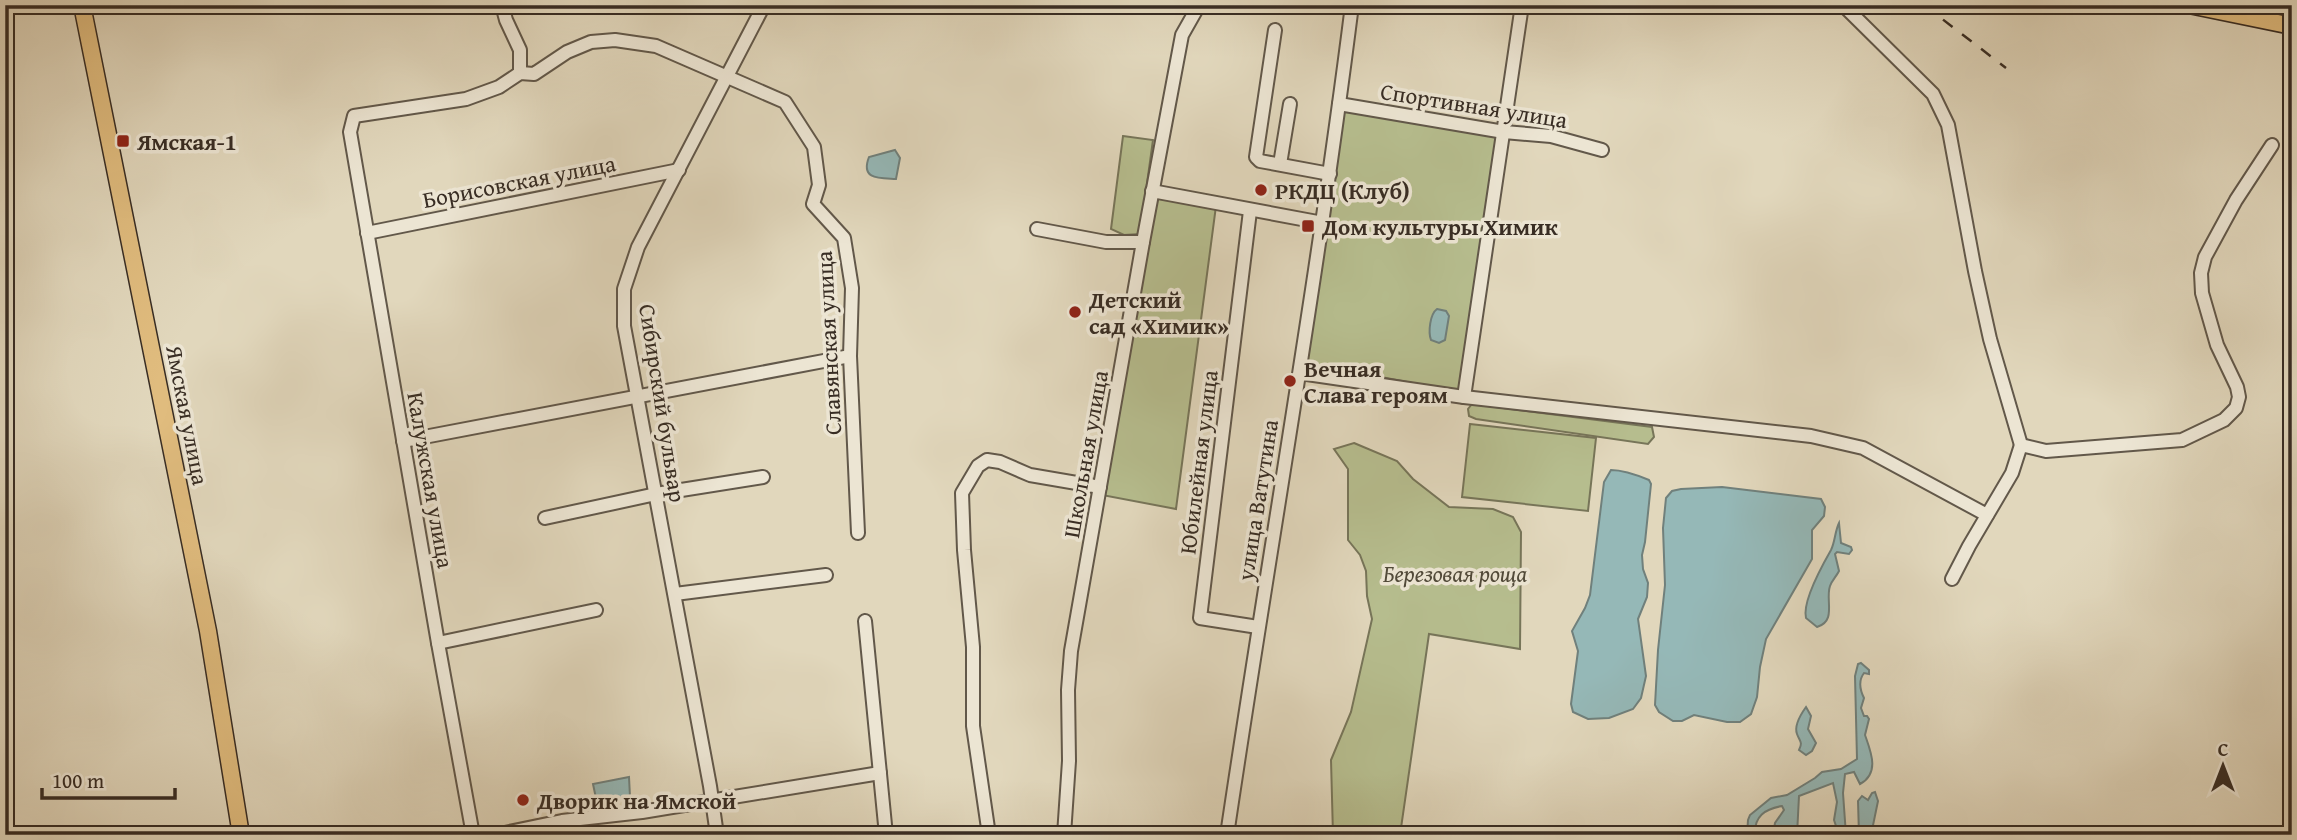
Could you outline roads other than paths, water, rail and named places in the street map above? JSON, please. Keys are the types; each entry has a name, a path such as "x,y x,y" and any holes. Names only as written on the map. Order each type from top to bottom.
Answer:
{"main road":[{"name":"Ямская улица","path":"82,5 208,631 241,835"},
{"path":"2189,5 2292,26"}],"street":[{"path":"502,5 520,50 520,73"},
{"name":"Сибирский бульвар","path":"717,835 624,326 624,289 638,247 764,5"},
{"name":"Школьная улица","path":"1064,835 1069,761 1068,690 1071,652 1182,36 1199,5"},
{"name":"улица Ватутина","path":"1227,835 1323,223 1352,5"},
{"path":"1464,397 1522,5"},
{"path":"1843,5 1933,94 1948,125 1982,305 2021,445 2012,473 1952,579"},
{"path":"1275,30 1255,154 1260,161 1330,174"},
{"name":"Славянская улица","path":"350,132 354,116 466,99 499,87 520,73 534,75 567,52 591,42 615,40 656,46 785,102 814,147 819,185 813,205 844,238 852,288 850,356 858,533"},
{"path":"1280,164 1290,104"},
{"name":"Спортивная улица","path":"1339,104 1551,136 1601,150"},
{"name":"Калужская улица","path":"350,132 473,835"},
{"path":"2021,445 2046,451 2182,440 2224,420 2236,408 2239,397 2237,387 2217,345 2202,293 2201,273 2205,257 2236,200 2272,145"},
{"name":"Борисовская улица","path":"367,233 679,170"},
{"path":"1152,191 1323,223"},
{"name":"Юбилейная улица","path":"1250,211 1200,618 1258,627"},
{"path":"1037,229 1107,242 1143,242"},
{"path":"403,441 850,356"},
{"path":"1300,373 1464,397 1839,441 1863,448 1987,515"},
{"path":"989,835 973,726 973,647 962,493 978,466 987,460 1000,462 1030,475 1100,487"},
{"path":"545,518 656,494 763,477"},
{"path":"675,594 826,575"},
{"path":"438,643 596,610"},
{"path":"865,621 886,835"},
{"path":"495,835 562,821 642,812 880,773"}],"water":[{"path":"895,150 900,158 896,179 878,178 869,174 869,157"},
{"path":"1437,309 1446,311 1449,316 1445,340 1439,343 1431,340 1430,332 1431,319"},
{"path":"1611,470 1635,475 1649,480 1651,484 1642,555 1648,583 1647,597 1638,619 1646,676 1641,698 1633,709 1609,718 1588,719 1573,712 1571,704 1578,651 1572,631 1590,595 1604,482"},
{"path":"1722,487 1821,499 1825,507 1824,516 1812,530 1812,559 1766,639 1757,697 1751,714 1740,722 1694,715 1682,721 1673,721 1659,712 1655,705 1665,585 1663,528 1666,498 1672,491 1681,489"},
{"path":"1839,523 1841,543 1852,550 1849,554 1835,554 1839,571 1830,586 1829,615 1823,624 1817,627 1806,618 1807,603 1832,547"},
{"path":"1861,663 1869,670 1869,674 1864,673 1862,676 1860,686 1864,698 1861,708 1864,716 1869,719 1865,735 1872,768 1860,784 1854,772 1845,774 1843,793 1846,835 1839,835 1834,820 1837,802 1833,783 1799,796 1797,835 1773,835 1775,823 1784,810 1782,806 1770,809 1762,815 1756,823 1755,835 1747,835 1750,815 1771,798 1787,795 1822,772 1841,769 1857,759 1855,676 1858,664"},
{"path":"1806,707 1811,716 1808,729 1816,743 1806,755 1799,750 1801,744 1796,727"},
{"path":"629,777 630,797 597,803 593,784"},
{"path":"1875,792 1878,801 1871,835 1859,835 1858,801 1862,796 1868,800"}],"railway":[{"path":"1924,5 2006,68"}],"place":[{"name":"Ямская-1","path":"123,141"},
{"name":"РКДЦ (Клуб)","path":"1261,190"},
{"name":"Дом культуры Химик","path":"1308,226"},
{"name":"Детский сад «Химик»","path":"1075,312"},
{"name":"Вечная Слава героям","path":"1290,381"},
{"name":"Дворик на Ямской","path":"523,800"}],"park label":[{"name":"Березовая роща","path":"1455,573"}]}
